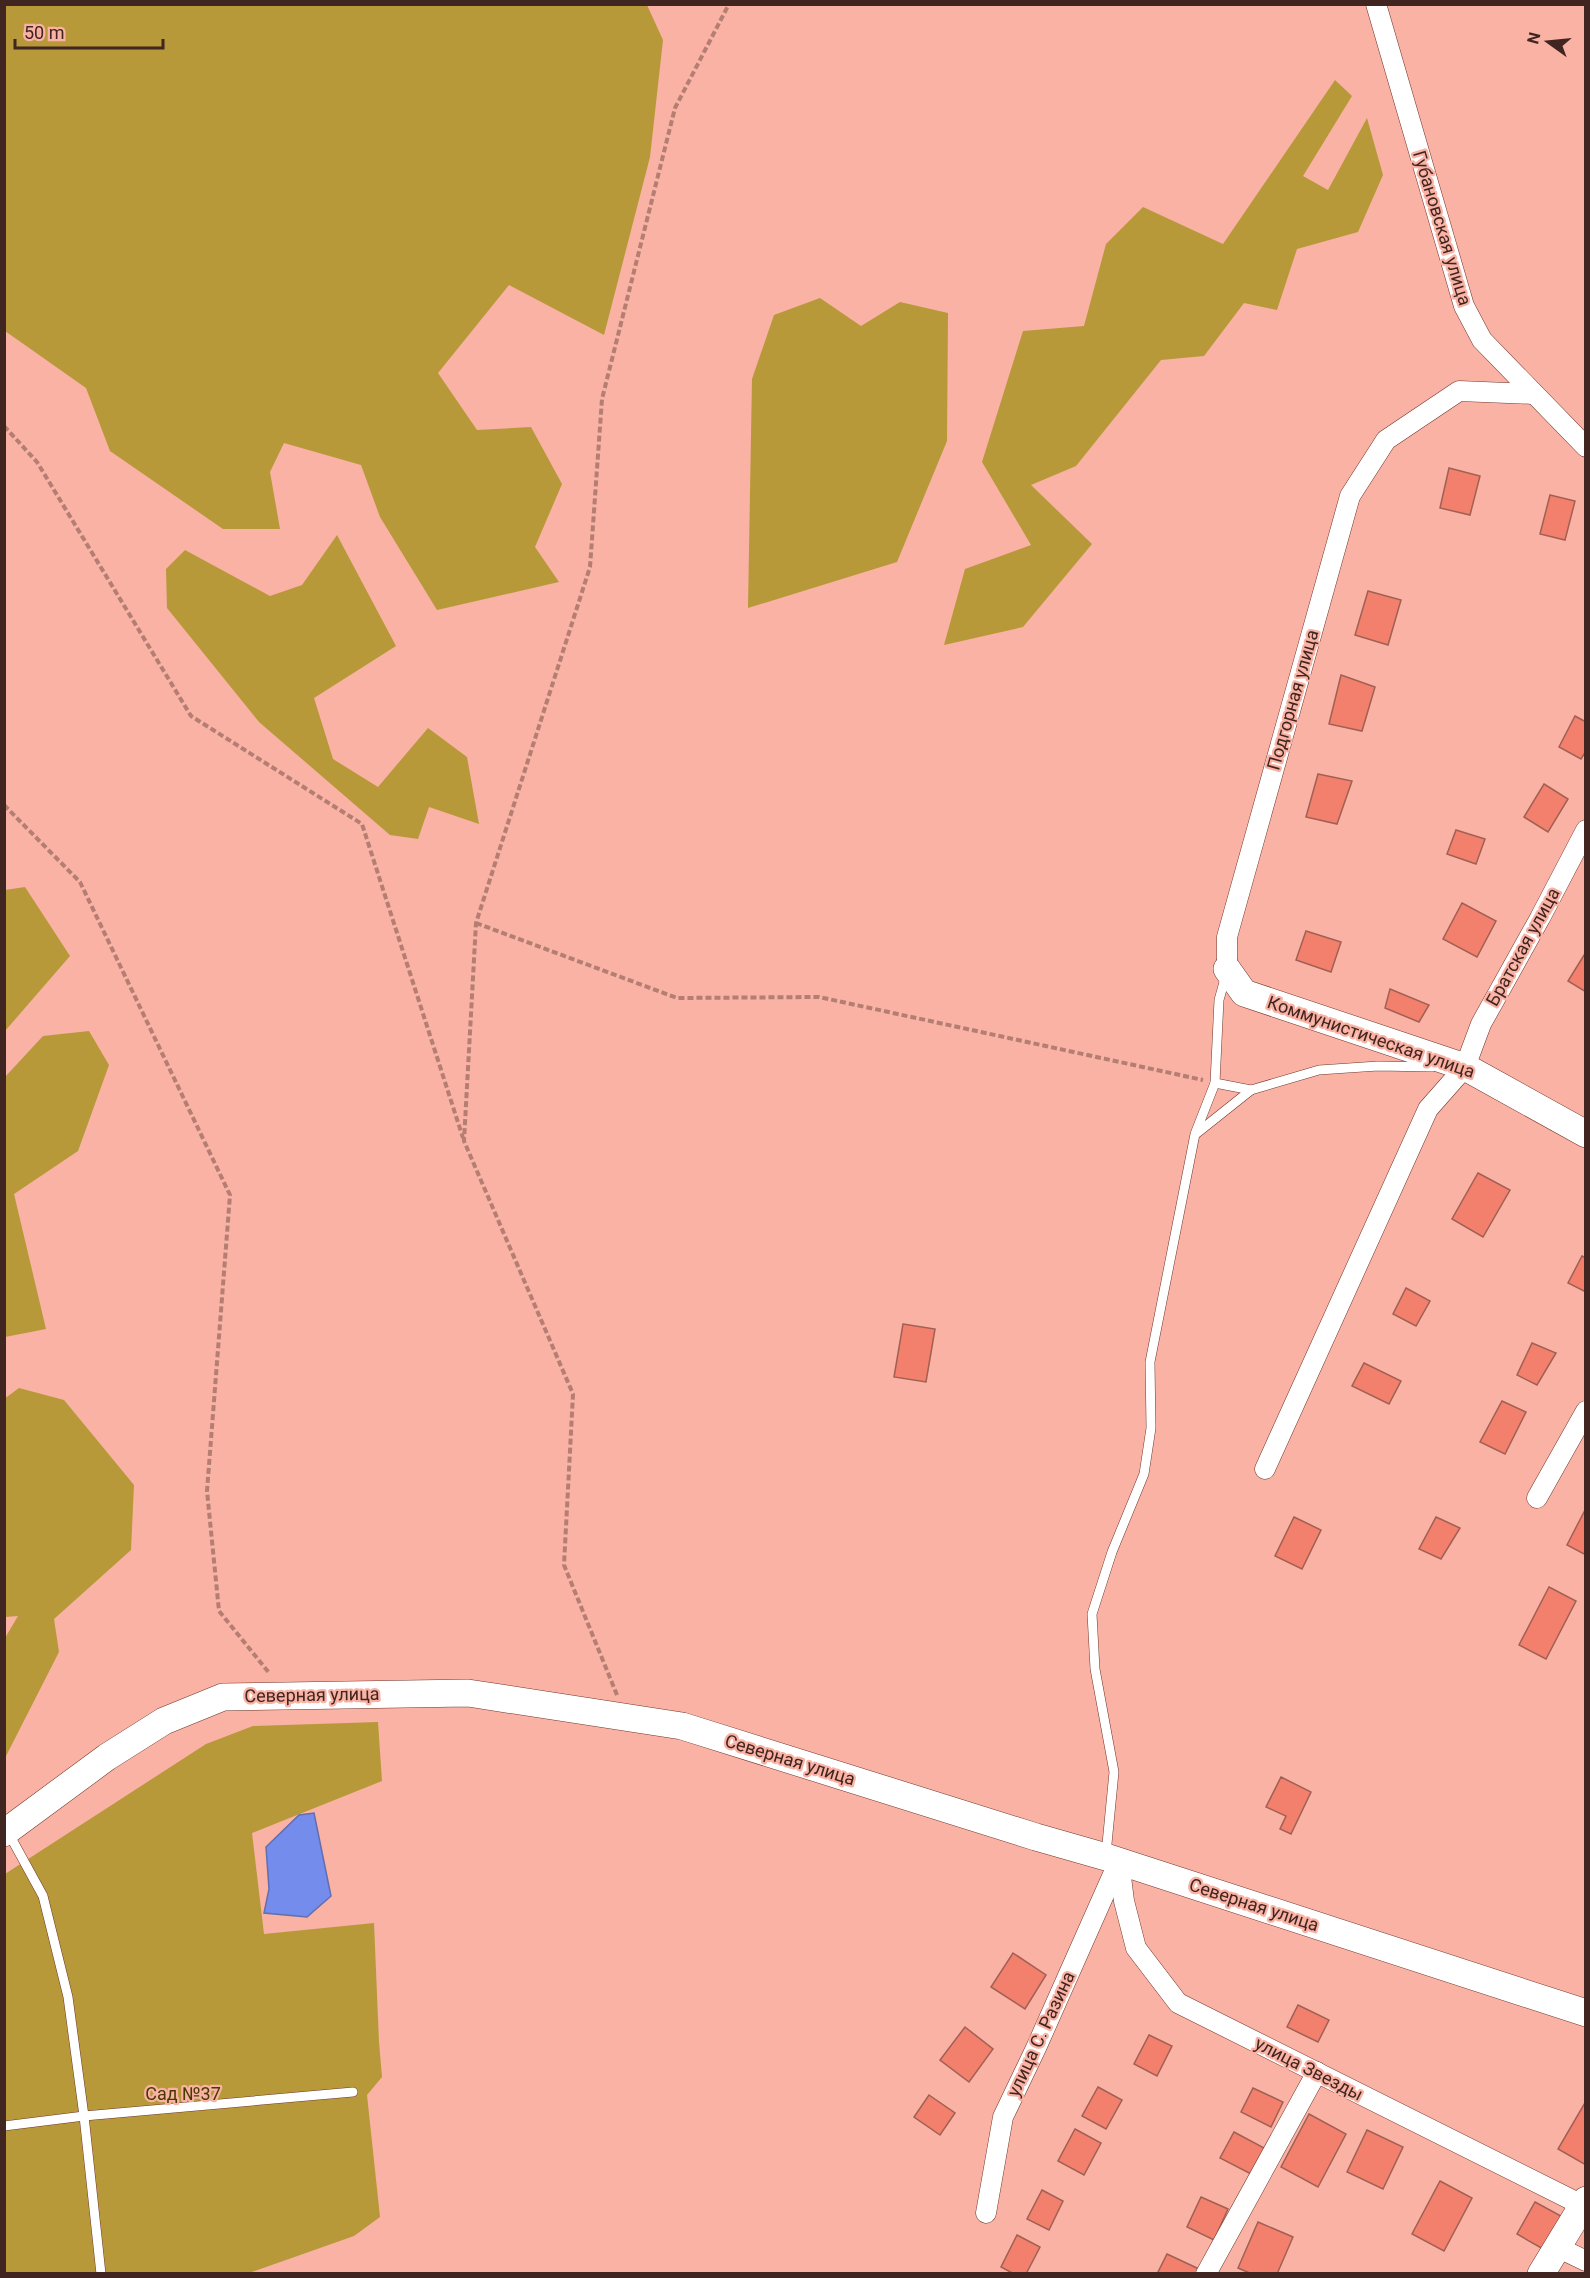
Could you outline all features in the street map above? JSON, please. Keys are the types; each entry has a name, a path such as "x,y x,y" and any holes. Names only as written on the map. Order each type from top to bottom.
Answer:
{"street":[{"name":"Губановская улица","path":"1376,4 1464,306 1482,340 1586,447"},
{"name":"Подгорная улица","path":"1227,969 1227,938 1350,496 1386,440 1459,391 1534,394"},
{"name":"Братская улица","path":"1465,1067 1481,1024 1586,830"},
{"name":"Коммунистическая улица","path":"1227,969 1244,993 1465,1067 1586,1134"},
{"path":"1265,1469 1428,1109 1465,1067"},
{"path":"1537,1498 1586,1411"},
{"name":"Северная улица","path":"6,1832 107,1757 164,1721 223,1697 468,1693 682,1726 1112,1859 1586,2013"},
{"name":"улица Звезды","path":"1112,1859 1136,1948 1178,2003 1584,2202"},
{"name":"улица С. Разина","path":"986,2213 1003,2117 1036,2048 1112,1859"},
{"path":"1206,2274 1317,2072"},
{"path":"1541,2274 1584,2202"},
{"path":"1557,2247 1586,2260"}],"lane":[{"path":"1112,1859 1114,1772 1095,1669 1092,1614 1112,1552 1144,1474 1151,1428 1150,1362 1195,1134 1215,1083 1219,1000 1227,969"},
{"path":"1195,1134 1251,1090 1319,1070 1378,1066 1465,1067"},
{"path":"1215,1083 1251,1090"},
{"path":"6,1832 43,1896 68,1997 84,2116 101,2274"},
{"path":"4,2126 84,2116 353,2092"}],"path":[{"path":"464,1141 476,923 590,567 602,399 675,108 729,4"},
{"path":"4,426 38,462 191,716 362,824 464,1141 573,1394 564,1565 626,1718"},
{"path":"4,805 80,882 230,1195 207,1491 219,1611 288,1696"},
{"path":"476,923 677,998 819,997 1215,1083"}],"green space":[{"path":"5,4 647,5 663,40 650,157 604,335 509,285 438,373 477,430 531,427 562,484 535,547 559,582 437,610 380,517 361,465 284,443 270,472 280,529 223,529 110,451 86,388 5,331"},
{"path":"1335,80 1352,96 1303,176 1328,190 1367,118 1383,175 1358,232 1297,249 1277,310 1244,303 1204,356 1161,360 1076,466 1031,485 1092,544 1023,627 944,645 965,569 1031,545 982,462 1023,331 1084,326 1106,244 1143,207 1223,244"},
{"path":"820,298 861,326 900,302 948,313 947,441 897,562 748,608 752,379 774,315"},
{"path":"337,535 396,646 314,698 333,759 378,787 428,728 467,757 479,824 429,807 418,839 390,835 259,722 167,608 166,569 185,550 270,596 302,585"},
{"path":"25,887 70,956 5,1031 5,890"},
{"path":"89,1031 109,1065 78,1151 14,1194 46,1329 5,1337 5,1077 43,1036"},
{"path":"19,1388 64,1400 134,1485 131,1550 54,1619 59,1652 5,1758 5,1638 18,1616 5,1617 4,1399"},
{"name":"Сад №37","path":"378,1722 382,1781 252,1833 264,1934 374,1923 382,2077 367,2095 380,2217 354,2236 249,2273 5,2274 5,1874 206,1744 253,1726"}],"water":[{"path":"314,1813 331,1896 307,1917 264,1913 269,1889 266,1847 299,1815"}],"building":[{"path":"1449,468 1480,476 1470,515 1440,508"},
{"path":"1550,495 1575,501 1565,540 1540,534"},
{"path":"1368,591 1401,600 1388,645 1355,635"},
{"path":"1341,675 1375,687 1362,731 1329,724"},
{"path":"1575,716 1586,722 1586,751 1581,759 1559,747"},
{"path":"1318,774 1352,781 1337,824 1306,817"},
{"path":"1544,784 1568,799 1548,832 1524,817"},
{"path":"1456,830 1485,839 1476,864 1447,854"},
{"path":"1462,903 1496,921 1477,957 1443,939"},
{"path":"1306,931 1341,942 1331,972 1296,960"},
{"path":"1586,952 1586,992 1568,981"},
{"path":"1390,989 1429,1005 1419,1022 1385,1008"},
{"path":"1478,1173 1510,1190 1483,1237 1452,1219"},
{"path":"1582,1256 1586,1258 1586,1292 1568,1283"},
{"path":"1406,1288 1430,1301 1416,1326 1393,1314"},
{"path":"903,1324 935,1329 926,1382 894,1377"},
{"path":"1532,1343 1556,1353 1537,1385 1517,1375"},
{"path":"1364,1363 1401,1381 1389,1404 1352,1386"},
{"path":"1502,1401 1526,1412 1505,1454 1480,1442"},
{"path":"1586,1508 1586,1555 1567,1545"},
{"path":"1294,1517 1321,1530 1302,1569 1275,1556"},
{"path":"1436,1517 1460,1528 1441,1559 1419,1549"},
{"path":"1549,1587 1576,1601 1546,1659 1519,1645"},
{"path":"1281,1777 1311,1792 1291,1834 1280,1829 1286,1816 1266,1807"},
{"path":"1013,1953 1046,1975 1025,2009 991,1987"},
{"path":"1298,2005 1329,2020 1318,2042 1287,2027"},
{"path":"965,2027 993,2049 969,2082 940,2060"},
{"path":"1149,2035 1172,2046 1157,2076 1134,2064"},
{"path":"1098,2087 1122,2100 1106,2129 1082,2116"},
{"path":"1253,2088 1283,2102 1271,2127 1241,2112"},
{"path":"929,2095 955,2113 940,2135 914,2117"},
{"path":"1586,2101 1586,2165 1558,2149"},
{"path":"1309,2114 1346,2134 1318,2187 1281,2167"},
{"path":"1075,2129 1101,2143 1084,2175 1058,2161"},
{"path":"1367,2130 1403,2147 1383,2189 1347,2172"},
{"path":"1234,2132 1266,2149 1253,2175 1220,2158"},
{"path":"1440,2181 1472,2198 1444,2251 1412,2234"},
{"path":"1042,2190 1063,2201 1049,2230 1027,2219"},
{"path":"1201,2197 1228,2209 1214,2240 1187,2227"},
{"path":"1535,2202 1561,2216 1543,2249 1517,2234"},
{"path":"1258,2222 1293,2237 1277,2274 1252,2274 1238,2268"},
{"path":"1017,2235 1040,2247 1026,2274 1014,2274 1001,2267"},
{"path":"1167,2254 1199,2269 1197,2274 1157,2274"}]}
